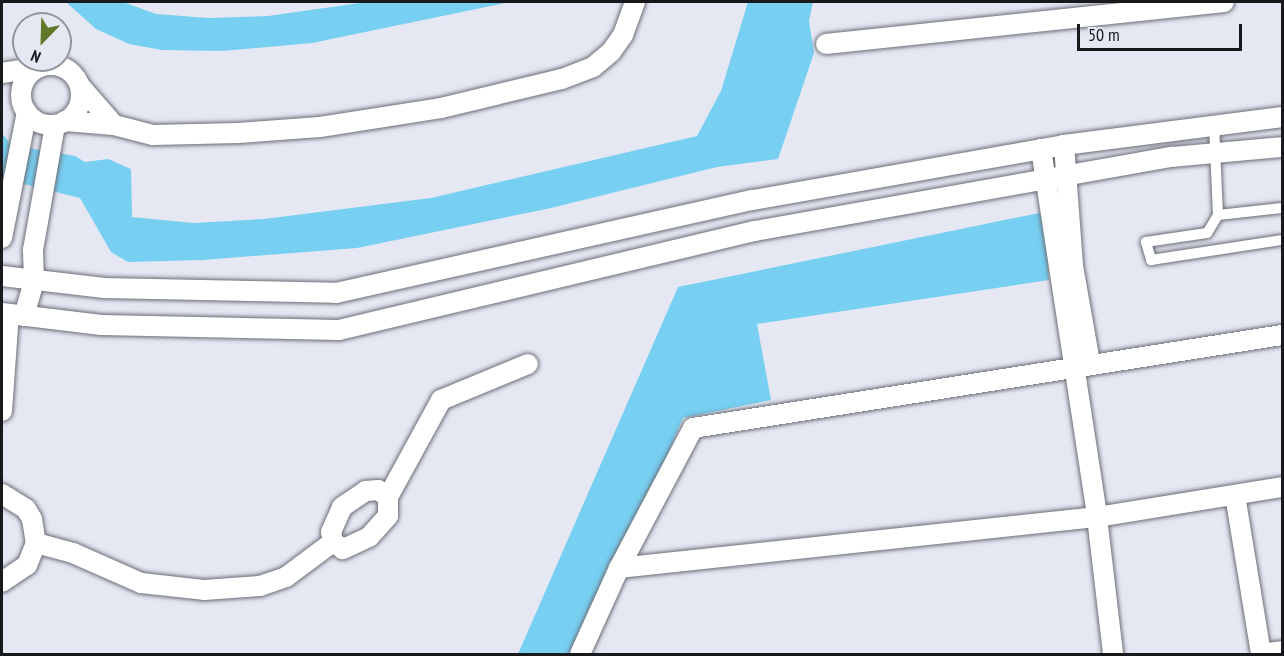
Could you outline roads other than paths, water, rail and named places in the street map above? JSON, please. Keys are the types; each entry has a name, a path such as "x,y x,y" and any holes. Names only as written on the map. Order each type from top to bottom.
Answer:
{"street":[{"path":"27,112 44,124 114,125 153,135 320,127 441,108 551,82 593,67 611,52 623,35 634,2"},
{"path":"826,44 1138,14 1203,2 1224,2"},
{"path":"21,92 24,81 34,72"},
{"path":"69,72 76,77 81,87 114,125"},
{"path":"2,74 21,92 27,112 2,238"},
{"path":"2,411 12,314 34,280 33,250 51,147 60,123 80,107 81,87"},
{"path":"2,276 67,284 215,293 336,293 753,200 1064,145 1282,117"},
{"path":"1064,145 1081,364 1111,654"},
{"path":"12,314 101,325 339,330 755,231 1065,176 1214,153 1282,147"},
{"path":"1041,149 1043,180 1081,364"},
{"path":"33,250 67,284"},
{"path":"580,654 619,568 693,428 1081,364 1282,334"},
{"path":"333,542 343,549 369,537 388,516 388,497 441,400 528,363"},
{"path":"619,568 1097,517 1282,487"},
{"path":"36,543 73,553 141,583 204,590 260,586 286,578 333,542 334,522 342,507 366,491 378,490 388,497"},
{"path":"2,494 26,509 36,531 36,543 27,565 2,582"},
{"path":"1235,495 1261,654 1282,651"}],"lane":[{"path":"1214,124 1218,215 1207,233 1146,242 1150,260 1282,240"},
{"path":"1218,215 1282,208"}],"water":[{"path":"66,2 123,2 156,14 208,18 268,16 367,2 510,2 312,43 222,51 162,50 129,44 96,29"},
{"path":"748,2 813,2 809,21 814,53 778,159 717,167 551,208 357,248 203,260 128,262 111,252 80,198 8,180 2,182 2,133 11,145 75,156 85,162 108,159 131,169 132,217 193,223 264,219 431,198 697,136 721,91"},
{"path":"1044,212 1049,280 757,324 771,400 683,418 648,500 569,654 518,654 678,287"}]}
